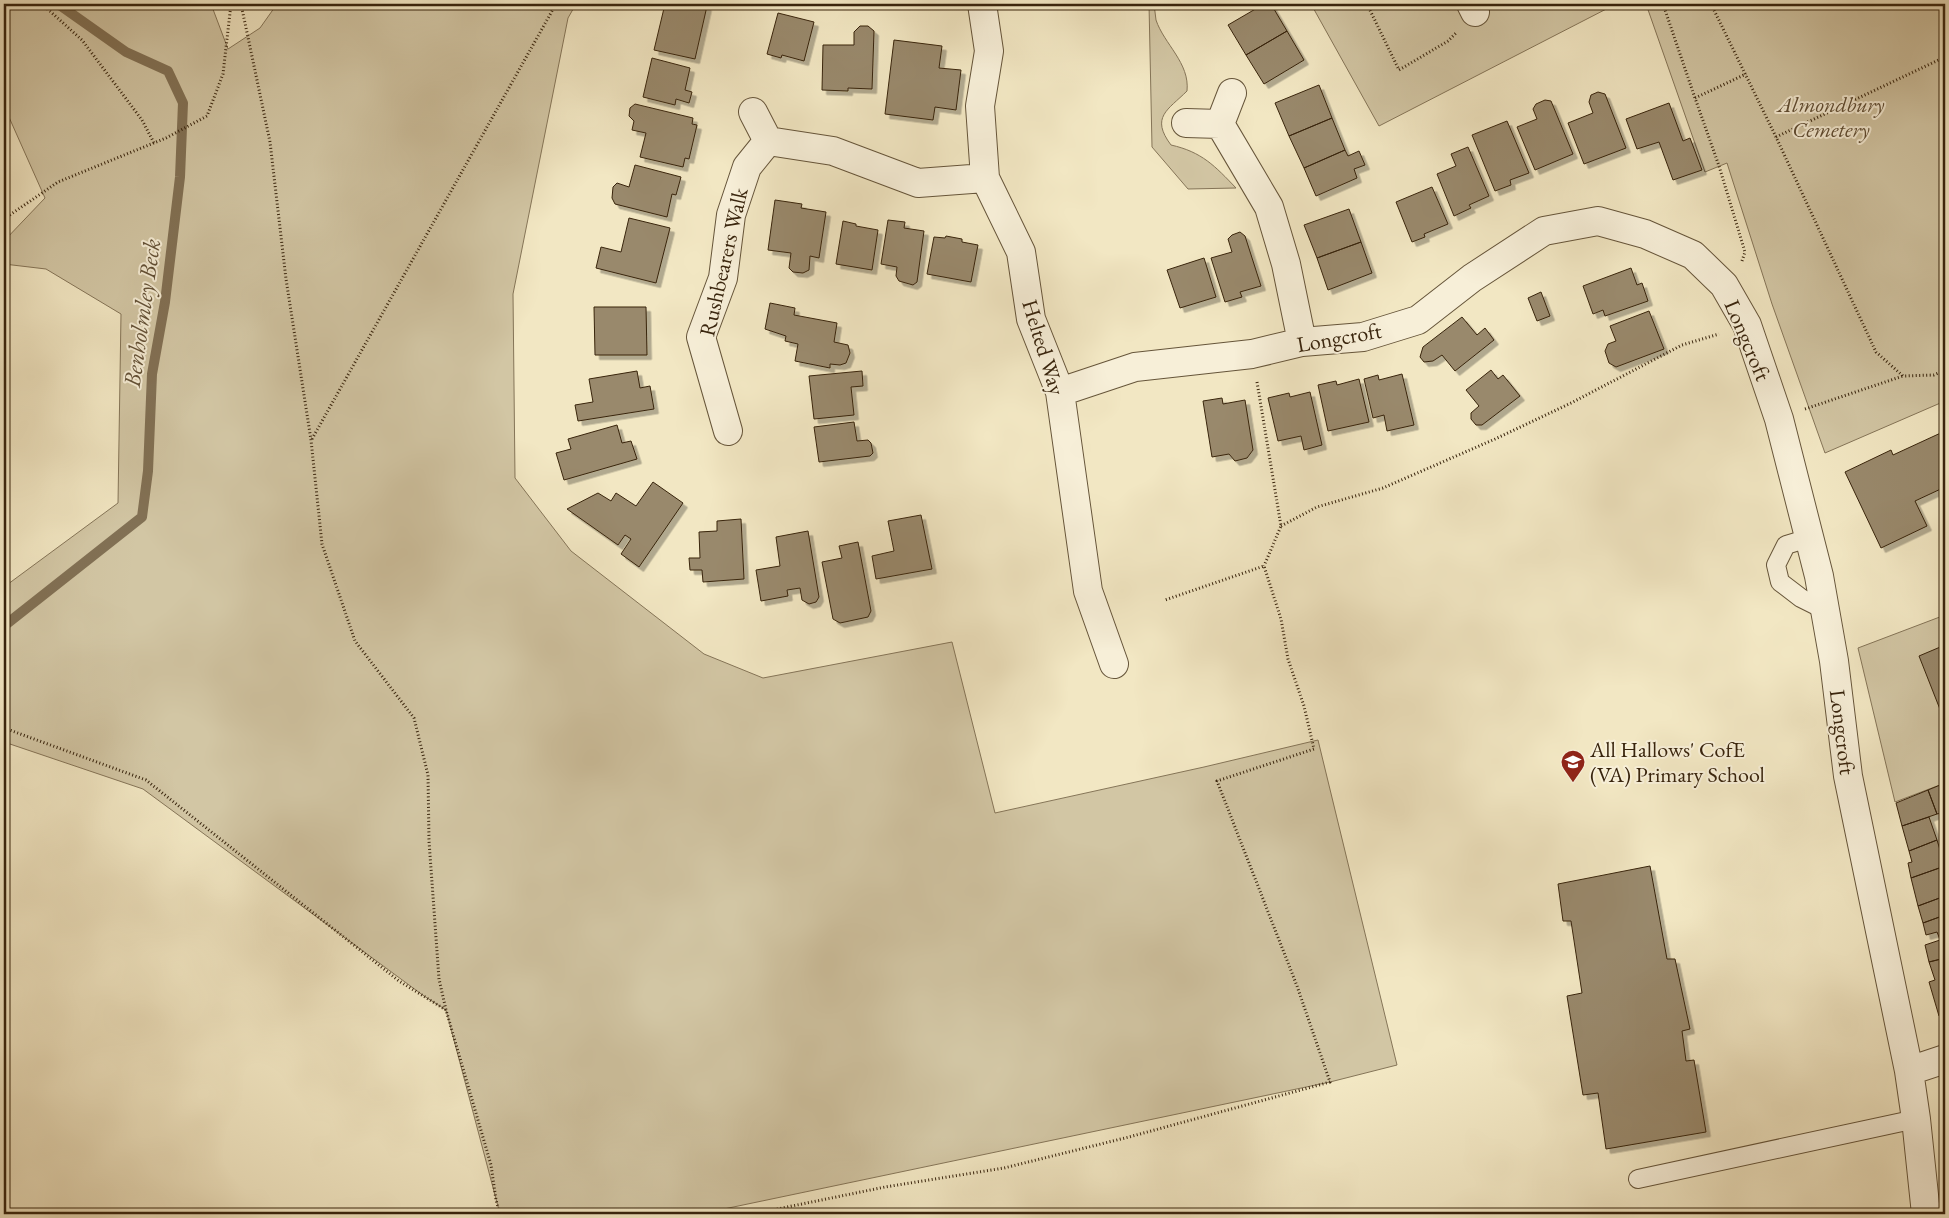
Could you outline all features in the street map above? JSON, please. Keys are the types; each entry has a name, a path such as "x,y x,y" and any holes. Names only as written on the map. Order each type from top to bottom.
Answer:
{"street":[{"name":"Helted Way","path":"982,4 990,51 980,106 985,178 1021,252 1031,319 1060,392 1088,591 1114,664"},
{"path":"1220,124 1232,93"},
{"path":"753,112 768,141 833,151 918,184 985,178"},
{"path":"1186,123 1220,124"},
{"path":"1220,124 1269,207 1286,264 1302,342"},
{"name":"Rushbearers Walk","path":"728,431 701,337 723,278 731,215 747,167 768,141"},
{"name":"Longcroft","path":"1060,392 1136,368 1252,354 1302,342 1362,337 1418,320 1472,278 1544,231 1598,221 1645,234 1693,256 1724,285 1747,325 1779,420 1819,576 1834,661 1848,776 1909,1071 1926,1214"},
{"path":"1909,1071 1945,1059"}],"lane":[{"path":"1809,538 1786,545 1776,565 1780,582 1801,598 1825,610"},
{"path":"1638,1179 1916,1119"}],"path":[{"path":"42,4 82,40 142,120 154,143"},
{"path":"4,219 58,182 166,138 207,116 223,74 231,4"},
{"path":"241,4 270,142 286,279 311,440 322,544 355,641 414,718 428,775 429,841 440,979 446,1010 491,1165 500,1214"},
{"path":"311,440 556,4"},
{"path":"1367,4 1398,70 1448,41 1473,8"},
{"path":"1663,4 1719,166 1745,252 1739,268 1724,285"},
{"path":"1711,4 1776,137 1876,352 1903,376"},
{"path":"1713,8 1722,4"},
{"path":"1776,137 1945,57"},
{"path":"1695,98 1746,74"},
{"path":"1282,526 1317,507 1383,488 1494,439 1573,402 1682,345 1747,325"},
{"path":"753,1214 885,1187 1004,1168 1129,1137 1330,1082 1297,986 1218,781 1314,749 1304,706 1288,659 1282,619 1264,566 1282,526 1252,354"},
{"path":"1809,408 1903,376 1934,375 1945,370"},
{"path":"1165,600 1264,566"},
{"path":"4,728 146,780 399,981 446,1010"}],"green space":[{"path":"4,4 211,4 228,49 260,28 277,4 576,4 568,18 513,294 515,478 571,551 704,654 763,678 952,642 995,813 1318,740 1397,1065 1330,1082 700,1214 500,1214 446,1010 424,996 143,789 4,742 4,587 118,503 121,314 46,269 4,264 4,241 45,198 4,106"},
{"path":"1149,4 1154,4 1156,20 1181,63 1187,81 1187,91 1164,115 1162,127 1165,135 1171,145 1200,156 1236,188 1188,189 1152,147"},
{"path":"1311,4 1616,4 1379,126"},
{"name":"Almondbury Cemetery","path":"1646,4 1945,4 1945,401 1825,453 1772,304 1727,163 1705,172"},
{"path":"1945,615 1945,783 1895,802 1858,648"}],"building":[{"path":"665,4 699,4 707,6 695,59 654,50"},
{"path":"1264,4 1271,4 1287,31 1246,55 1228,25"},
{"path":"778,13 814,22 804,61 782,55 781,58 767,54"},
{"path":"860,26 868,26 874,31 872,89 848,88 848,91 822,90 823,45 854,45 854,32"},
{"path":"1287,31 1304,60 1264,84 1246,55"},
{"path":"894,40 942,46 939,68 961,70 956,110 935,107 933,120 885,114"},
{"path":"652,58 690,68 685,90 692,92 689,103 676,99 675,105 643,97"},
{"path":"1319,85 1332,118 1289,136 1275,103"},
{"path":"1598,92 1605,94 1626,148 1584,164 1568,123 1593,113 1589,102 1591,95"},
{"path":"1545,100 1551,101 1573,154 1535,170 1517,127 1537,119 1533,109 1536,104"},
{"path":"1669,103 1683,141 1690,138 1702,170 1673,180 1659,142 1637,149 1626,119"},
{"path":"635,104 693,118 692,124 697,125 689,159 685,158 683,167 640,157 646,133 632,130 634,121 629,116 630,108"},
{"path":"1332,118 1345,150 1304,168 1289,136"},
{"path":"1507,121 1529,173 1510,180 1511,185 1495,191 1472,135"},
{"path":"1468,147 1489,196 1469,205 1471,208 1454,216 1437,174 1456,166 1451,154"},
{"path":"1345,150 1348,156 1359,151 1365,165 1354,169 1357,178 1316,196 1304,168"},
{"path":"635,165 681,177 676,195 672,194 667,217 615,204 612,198 613,187 617,183 629,187"},
{"path":"1432,187 1448,224 1424,234 1425,237 1412,242 1396,202"},
{"path":"775,200 802,204 801,208 826,212 819,258 810,256 809,270 803,273 793,272 789,268 791,253 768,250"},
{"path":"1349,209 1361,242 1317,258 1304,225"},
{"path":"629,218 670,228 656,283 596,268 601,247 621,252"},
{"path":"888,220 905,222 904,228 924,231 917,282 913,285 899,281 896,276 897,267 881,264"},
{"path":"843,221 856,224 856,226 878,230 872,270 836,264"},
{"path":"1240,232 1245,236 1261,286 1240,292 1242,297 1225,302 1211,258 1232,252 1228,239"},
{"path":"946,236 978,245 971,282 927,274 934,237 945,238"},
{"path":"1361,242 1372,273 1328,290 1317,258"},
{"path":"1204,258 1216,297 1180,308 1167,270"},
{"path":"1631,268 1637,285 1642,283 1648,301 1605,316 1603,310 1593,314 1583,286"},
{"path":"1541,292 1550,316 1537,321 1528,298"},
{"path":"770,303 795,308 794,315 837,323 834,342 848,345 850,353 846,363 840,365 830,364 830,368 795,361 798,344 785,341 786,336 765,329"},
{"path":"594,307 646,307 647,355 595,355"},
{"path":"1649,311 1664,349 1616,367 1609,363 1605,351 1608,344 1616,341 1610,326"},
{"path":"1462,317 1477,335 1485,328 1494,340 1455,371 1442,355 1433,361 1424,362 1420,357 1423,347"},
{"path":"1491,370 1498,379 1503,375 1520,396 1482,425 1476,425 1471,419 1471,413 1479,406 1466,390"},
{"path":"637,371 640,388 650,386 654,409 578,421 575,405 593,402 589,379"},
{"path":"862,371 863,386 851,387 854,415 814,419 809,376"},
{"path":"1402,374 1414,425 1387,431 1384,415 1373,418 1364,379 1378,375 1379,380"},
{"path":"1359,379 1369,422 1328,431 1318,385 1336,381 1337,385"},
{"path":"1310,392 1322,445 1304,450 1301,436 1278,441 1268,398 1289,393 1290,397"},
{"path":"1222,398 1223,404 1245,400 1253,450 1247,458 1235,461 1229,454 1212,457 1203,401"},
{"path":"854,422 857,441 868,440 871,443 873,453 870,456 819,462 814,427"},
{"path":"617,425 622,443 631,441 637,459 564,480 556,453 571,449 568,439"},
{"path":"1945,431 1945,487 1915,501 1927,526 1881,548 1845,472 1891,450 1893,455"},
{"path":"653,482 683,503 639,567 621,554 631,539 625,535 618,545 567,509 598,493 611,501 616,493 636,506"},
{"path":"921,515 932,569 876,579 872,556 894,551 888,521"},
{"path":"741,519 744,579 703,582 702,570 690,570 689,558 700,558 699,532 717,531 717,521"},
{"path":"808,531 819,597 816,602 809,604 802,600 800,588 787,590 788,596 761,601 756,570 780,566 776,537"},
{"path":"858,542 871,611 868,617 840,623 833,619 822,562 842,558 839,546"},
{"path":"1945,645 1945,722 1919,656"},
{"path":"1945,783 1945,812 1937,814 1928,790"},
{"path":"1928,790 1937,814 1902,826 1896,803"},
{"path":"1929,817 1937,840 1909,851 1902,826"},
{"path":"1937,840 1945,866 1911,878 1908,863 1912,862 1909,851"},
{"path":"1650,866 1667,959 1675,959 1690,1029 1682,1031 1686,1061 1694,1060 1706,1132 1606,1149 1598,1093 1583,1095 1567,996 1582,993 1571,921 1563,921 1558,884"},
{"path":"1945,866 1945,896 1918,906 1911,878"},
{"path":"1945,896 1945,915 1923,923 1918,906"},
{"path":"1945,915 1945,935 1939,937 1937,932 1926,935 1923,923"},
{"path":"1945,935 1945,958 1929,962 1925,945 1940,940 1939,937"},
{"path":"1945,958 1945,1014 1939,1016 1929,982 1935,980 1929,962"}],"waterway":[{"name":"Benholmley Beck","path":"4,626 142,517 148,471 152,374 165,302 180,177 183,103 168,71 126,52 58,4"}],"place":[{"name":"All Hallows' CofE (VA) Primary School","path":"1573,783"}]}
